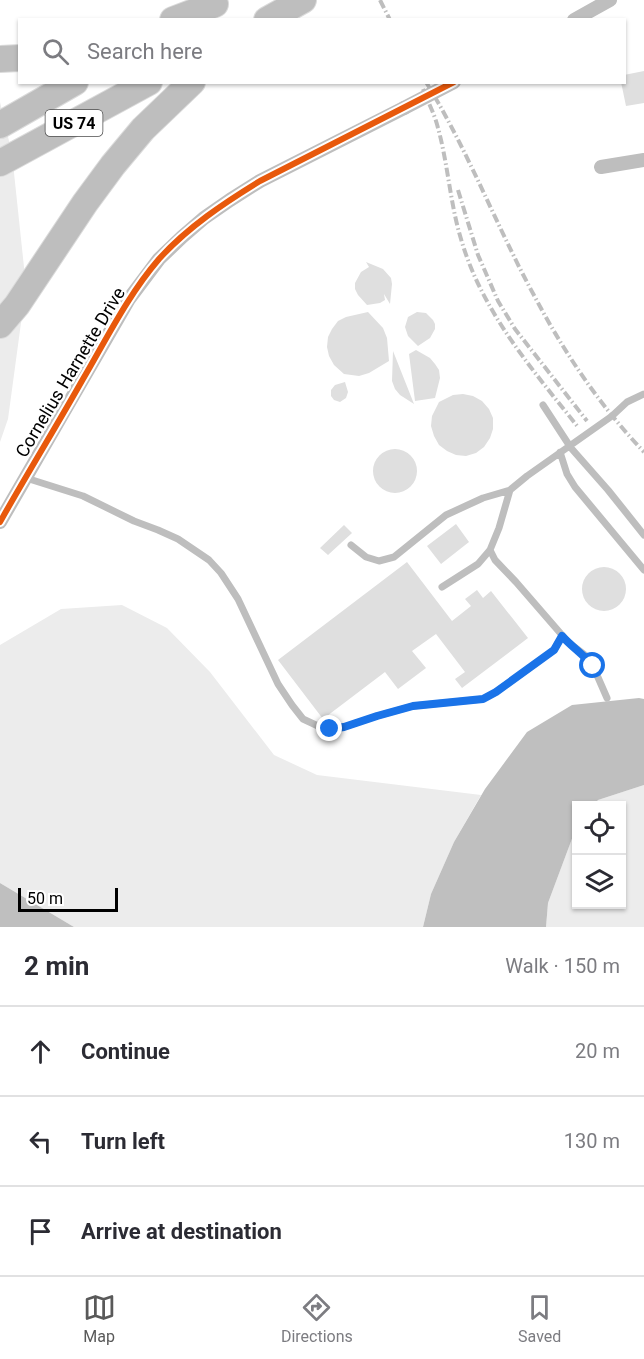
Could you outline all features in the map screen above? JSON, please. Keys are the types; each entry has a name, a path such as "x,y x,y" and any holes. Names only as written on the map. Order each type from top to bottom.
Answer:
{"highway":[{"path":"271,18 303,0"},
{"path":"178,18 219,2"},
{"path":"191,18 219,2"},
{"path":"0,59 18,58"},
{"name":"US 74","path":"0,124 71,84"},
{"name":"US 74","path":"0,163 145,84"},
{"path":"0,325 17,305 113,165 143,129 190,84"}],"street":[{"path":"578,18 610,0"},
{"name":"Cornelius Harnette Drive","path":"0,522 129,298 159,259 204,218 230,200 260,182 450,84"},
{"path":"601,167 644,160"}],"lane":[{"path":"351,544 366,557 380,561 394,556 446,515 483,498 510,490 612,416 627,402 644,394"},
{"path":"543,405 569,446 644,535"},
{"path":"560,452 567,474 575,487 644,570"},
{"path":"25,477 83,496 178,539 209,560 221,573 238,599 279,684 292,705 303,719 324,728 344,727 413,706 483,699 554,650 562,636"},
{"path":"442,587 478,564 490,550 510,490"},
{"path":"490,550 495,560 562,636 585,655 593,666 607,698"}],"shaded area":[{"path":"0,102 12,154 26,286 8,419 0,442"},
{"path":"122,605 167,628 210,672 274,755 317,775 481,795 454,842 431,894 423,927 74,927 0,883 0,645 61,609"},
{"path":"644,699 644,785 597,801 572,801 572,839 548,903 546,927 423,927 431,894 454,842 485,789 527,732 572,705"},
{"path":"644,785 644,927 546,927 548,903 572,839 572,909 626,909 626,801 598,800"},
{"path":"0,883 74,927 0,927"}],"building":[{"path":"644,71 644,103 626,106 621,84 626,84 626,75"},
{"path":"366,262 383,269 391,278 390,304 384,294 385,300 367,305 358,295 355,283 361,272 369,267"},
{"path":"368,312 383,328 387,338 389,361 359,376 344,374 334,365 329,356 328,337 338,321"},
{"path":"417,312 426,313 435,324 430,338 418,346 408,336 405,327 408,317"},
{"path":"416,350 430,358 439,370 440,378 435,398 415,401 409,354"},
{"path":"393,351 414,404 395,389 392,381"},
{"path":"345,382 348,392 346,398 340,402 334,400 331,390 335,385"},
{"path":"463,394 482,401 493,418 493,429 484,447 466,456 456,455 439,445 431,426 432,416 439,402 453,395"},
{"path":"395,449 410,456 417,471 410,486 395,493 380,486 373,471 380,456"},
{"path":"456,524 469,542 441,564 427,546"},
{"path":"344,525 352,533 328,555 320,548"},
{"path":"407,562 452,621 471,606 465,599 477,590 483,598 491,591 528,638 462,688 455,679 465,672 436,634 412,651 426,668 398,689 385,672 323,719 278,660"},
{"path":"604,567 613,568 620,573 625,580 625,598 620,605 613,610 604,611 595,610 588,605 583,598 582,589 583,580 588,573 595,568"}],"railway":[{"path":"380,0 389,18"},
{"path":"427,84 456,135 547,320 585,379 644,452"},
{"path":"423,89 438,128 454,212 470,266 510,339 578,427"},
{"path":"458,190 478,255 498,301 515,329 587,421"}],"cycle path":[{"path":"0,522 128,302 170,247 207,216 260,181 450,84"}],"route":[{"path":"330,729 344,727 413,706 483,699 554,650 562,636 585,655 593,666"}]}
